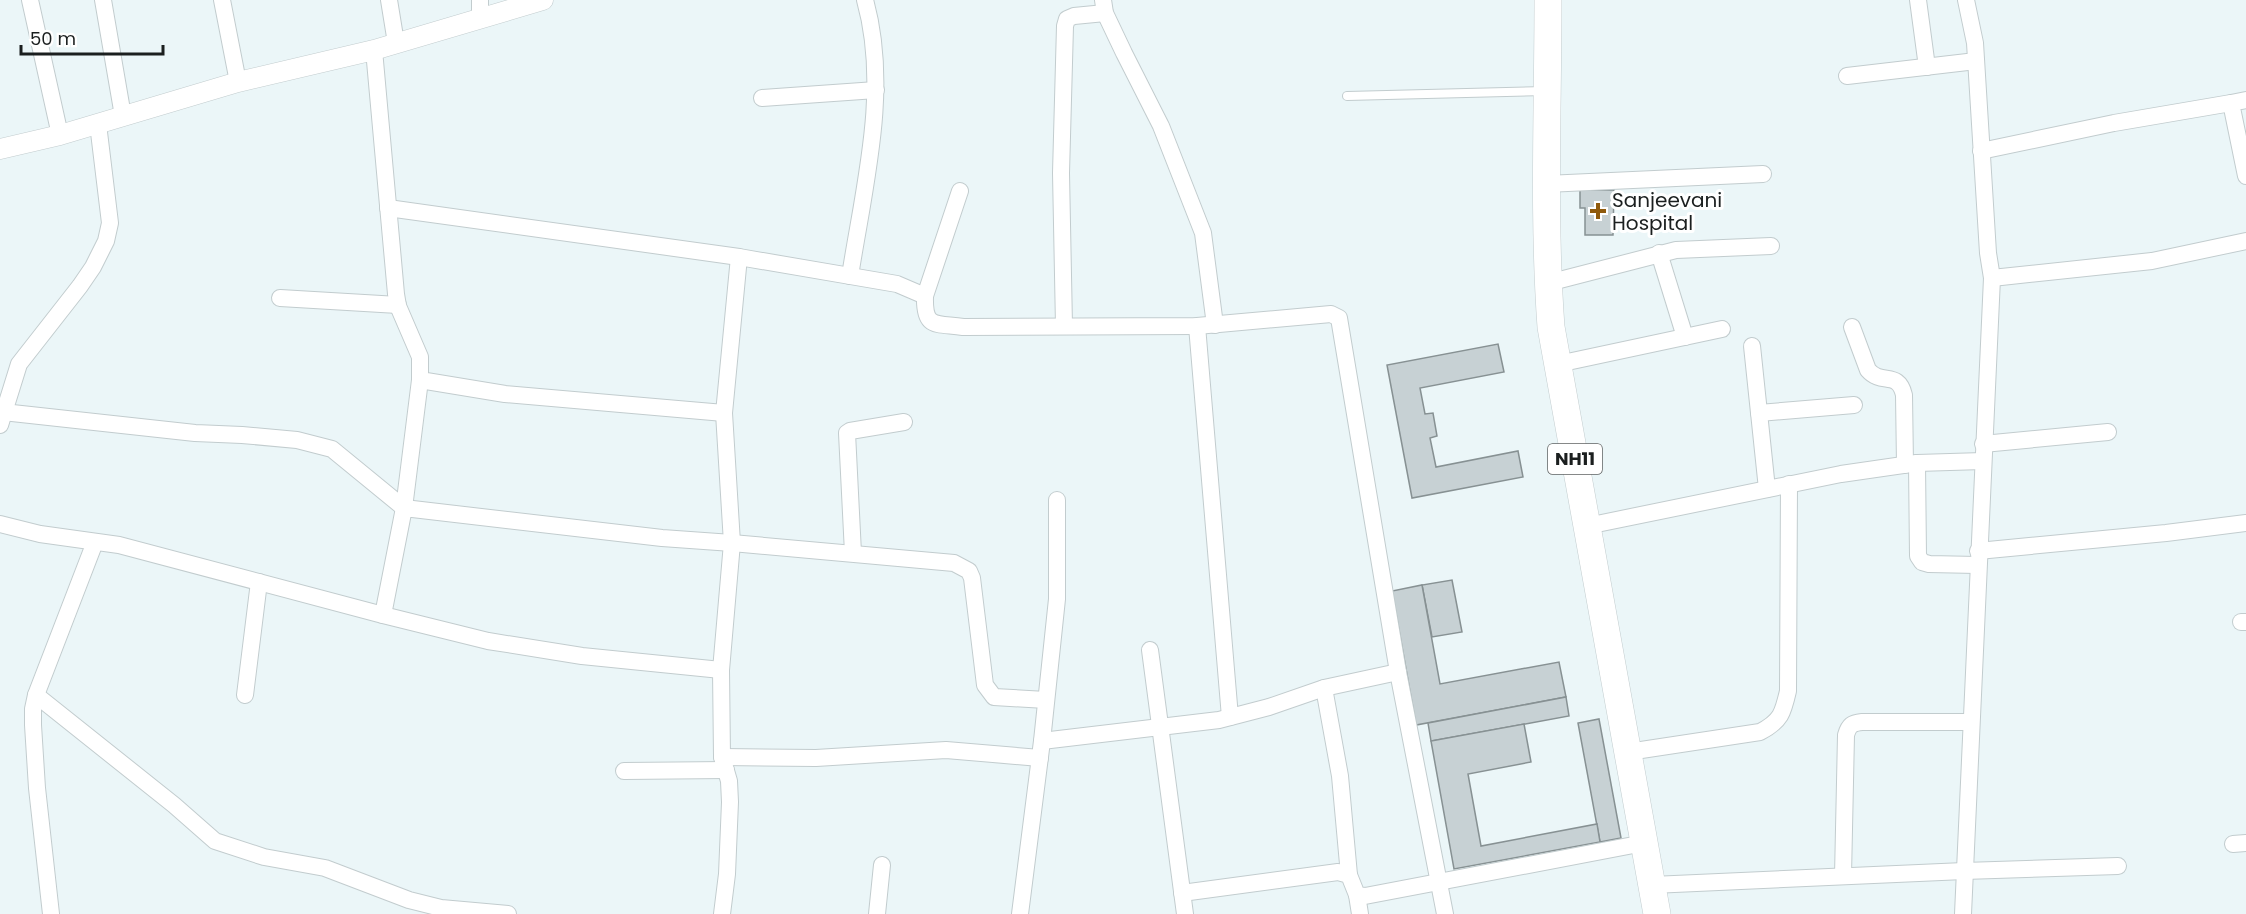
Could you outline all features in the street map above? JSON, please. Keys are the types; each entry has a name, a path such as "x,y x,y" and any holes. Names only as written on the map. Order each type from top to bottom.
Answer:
{"highway":[{"name":"NH11","path":"1548,0 1546,184 1551,327 1657,914"}],"street":[{"path":"30,0 60,135"},
{"path":"103,0 123,116"},
{"path":"222,0 238,82"},
{"path":"389,0 396,43"},
{"path":"0,150 60,135 238,82 374,50 480,9 543,0"},
{"path":"850,276 869,157 876,90 872,25 865,0"},
{"path":"1918,0 1927,67"},
{"path":"1963,914 1992,278 1988,253 1975,43 1965,0"},
{"path":"1064,326 1061,172 1065,26 1067,19 1074,15 1104,6 1161,126 1203,233 1215,325"},
{"path":"374,50 398,305 420,357 420,380 404,508 382,615"},
{"path":"1847,76 1976,61"},
{"path":"762,98 876,90"},
{"path":"1982,151 2114,123 2239,101 2246,176"},
{"path":"0,386 80,286 106,241 110,223 98,124"},
{"path":"1546,184 1763,174"},
{"path":"960,191 925,296 924,314 928,320 937,324 963,327 1197,326 1331,314 1339,318 1398,672 1440,882 1444,914"},
{"path":"388,208 739,257 897,284 925,296"},
{"path":"1992,278 2152,261 2246,241"},
{"path":"1548,283 1676,250 1771,246"},
{"path":"1659,253 1685,337"},
{"path":"722,914 727,874 730,802 729,781 724,764 721,670 732,543 724,413 739,257"},
{"path":"280,298 398,305"},
{"path":"1197,326 1230,717"},
{"path":"1852,327 1868,370 1873,376 1898,381 1902,386 1918,556 1922,562 1929,564 2246,523"},
{"path":"1558,364 1722,329"},
{"path":"1752,346 1767,489"},
{"path":"19,364 2,419 275,438 321,446 332,449 404,508 651,537 954,563 969,571 972,578 985,685 989,692 994,697 1046,700"},
{"path":"420,380 505,394 724,413"},
{"path":"1759,413 1854,405"},
{"path":"853,553 847,433 904,422"},
{"path":"1983,444 2108,432"},
{"path":"1587,526 1789,484 1911,464 1983,461"},
{"path":"1628,752 1760,732 1775,724 1784,710 1788,691 1789,484"},
{"path":"1020,914 1057,599 1057,500"},
{"path":"0,524 40,534 119,545 488,641 582,656 721,670"},
{"path":"51,914 36,778 33,725 36,695 95,542"},
{"path":"245,695 259,582"},
{"path":"1150,650 1185,914"},
{"path":"624,771 946,750 1041,749 1159,726 1230,717 1269,707 1324,688 1398,672"},
{"path":"1324,688 1340,776 1349,875 1358,895 1360,914"},
{"path":"36,695 174,805 215,841 264,857 325,868 409,900 441,908 508,914"},
{"path":"1843,876 1848,728 1853,723 1862,722 1970,722"},
{"path":"1358,895 1365,896 1644,843"},
{"path":"877,914 882,865"},
{"path":"1652,885 2118,866"},
{"path":"1182,893 1338,872 1349,875"}],"lane":[{"path":"1347,96 1548,90"}],"building":[{"path":"1580,190 1614,190 1613,235 1585,235 1585,208 1580,208"},
{"path":"1498,344 1504,372 1420,388 1425,414 1433,413 1437,436 1430,438 1436,467 1518,451 1523,477 1412,498 1387,365"},
{"path":"1452,580 1462,632 1432,637 1422,585"},
{"path":"1422,585 1440,684 1559,662 1566,697 1416,725 1392,591"},
{"path":"1566,697 1569,716 1431,741 1428,723"},
{"path":"1599,719 1621,838 1600,842 1578,723"},
{"path":"1524,724 1531,762 1468,774 1481,846 1597,824 1600,842 1454,869 1431,741"}],"place":[{"name":"Sanjeevani Hospital","path":"1598,211"}]}
